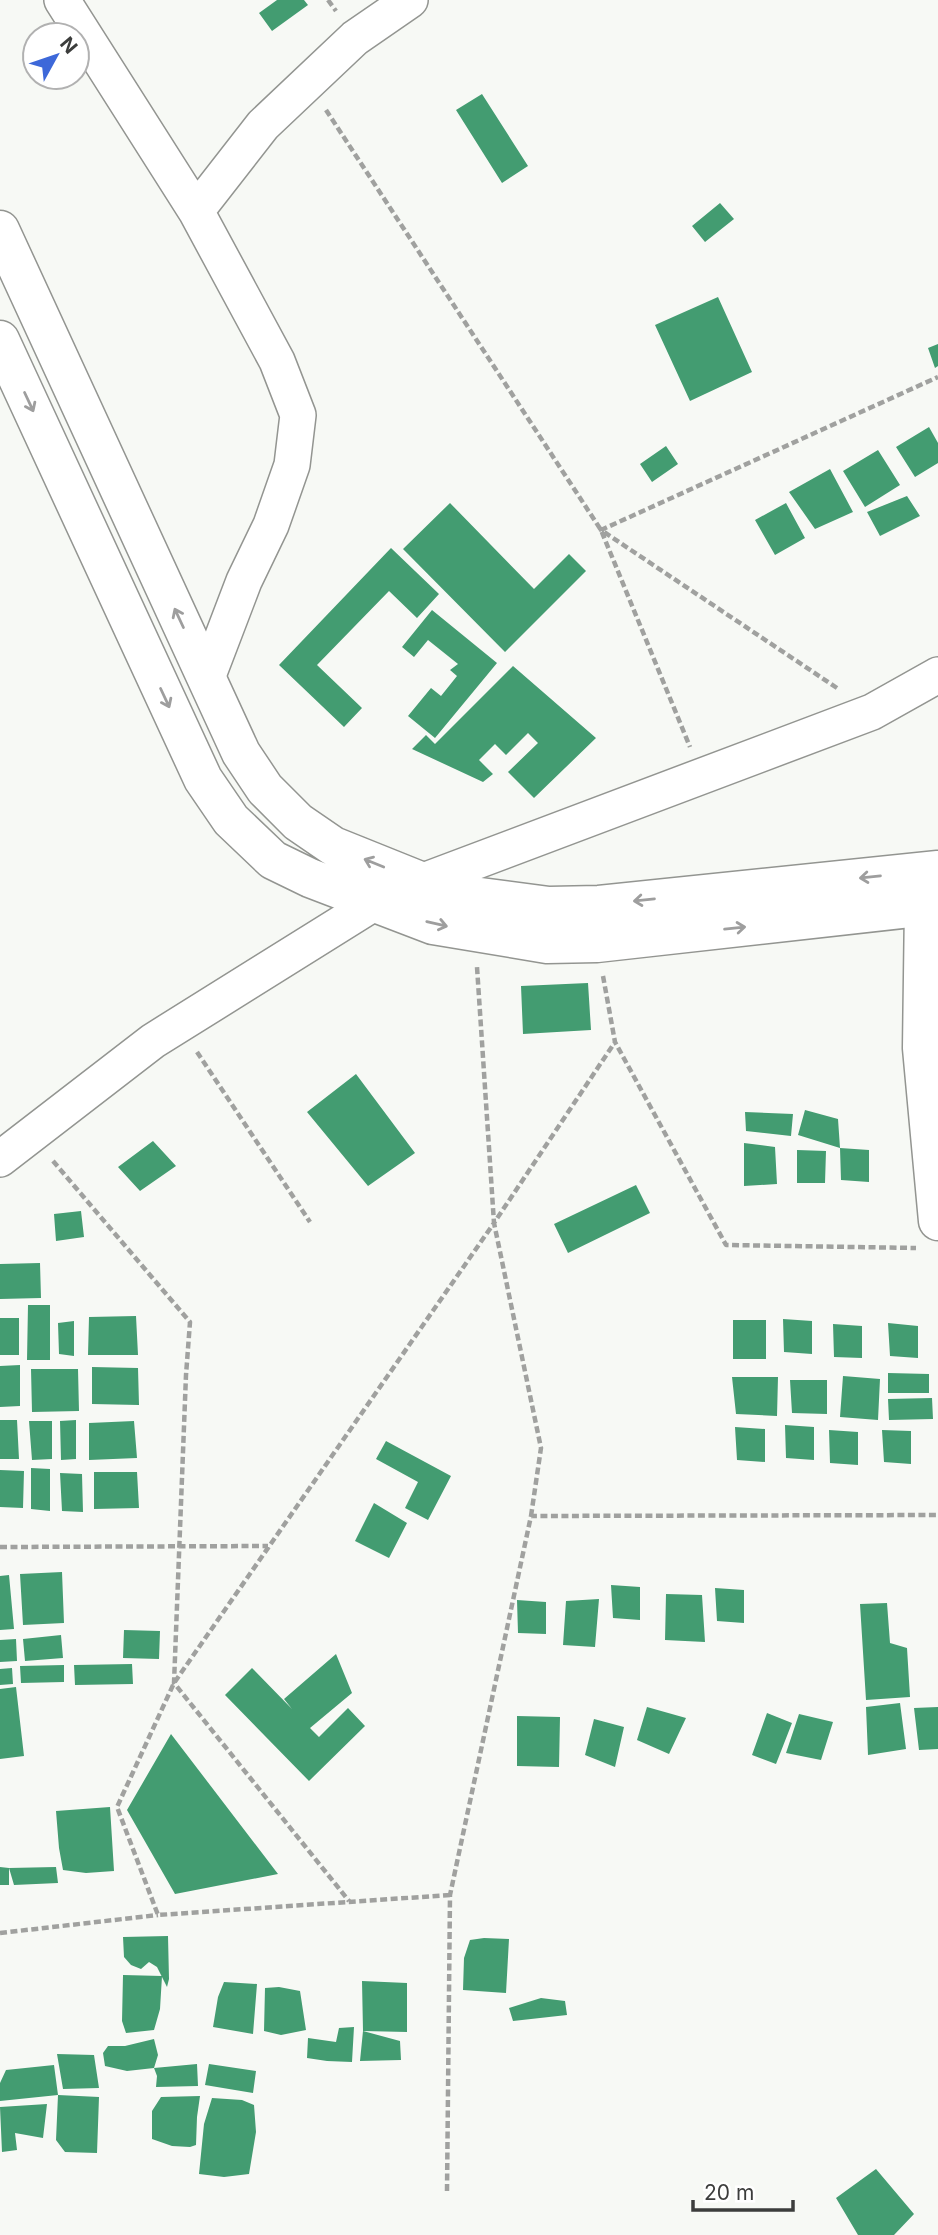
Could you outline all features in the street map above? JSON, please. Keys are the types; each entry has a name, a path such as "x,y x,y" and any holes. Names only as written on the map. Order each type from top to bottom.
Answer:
{"main road":[{"path":"0,230 241,753 265,789 298,822 333,846 450,893 549,906 931,888"},
{"path":"0,340 202,779 231,820 273,860 310,878 433,925 547,944 597,943 931,888"},
{"path":"931,888 922,1048 931,1235"}],"street":[{"path":"62,0 196,211 277,361 298,415 292,465 271,525 244,581 207,678"},
{"path":"196,211 263,125 355,38 410,0"},
{"path":"0,1159 153,1041 374,903 421,881 872,712 938,675"}],"path":[{"path":"307,82 601,530 702,777"},
{"path":"601,530 938,377"},
{"path":"601,530 872,712"},
{"path":"446,2191 450,1895 531,1516 541,1448 494,1223 475,931"},
{"path":"597,943 615,1042 726,1245 931,1235"},
{"path":"180,1025 310,1222"},
{"path":"158,1914 117,1807 174,1684 494,1223 615,1042"},
{"path":"31,1135 190,1322 174,1684 349,1902"},
{"path":"531,1516 938,1515"},
{"path":"0,1547 269,1546"},
{"path":"0,1933 158,1914 450,1895"}],"building":[{"path":"277,0 304,0 308,5 272,31 259,13"},
{"path":"482,94 528,166 502,183 456,110"},
{"path":"720,203 734,219 705,242 692,226"},
{"path":"718,297 752,372 690,401 655,325"},
{"path":"938,344 938,366 935,368 928,348"},
{"path":"929,427 938,443 938,463 915,477 896,447"},
{"path":"666,446 678,464 652,482 640,464"},
{"path":"878,450 900,485 865,507 843,471"},
{"path":"830,469 853,512 815,529 789,492"},
{"path":"907,496 920,516 880,536 867,512"},
{"path":"450,503 534,589 569,554 586,571 505,652 403,549"},
{"path":"786,503 805,538 775,555 755,520"},
{"path":"391,548 439,594 417,618 389,591 317,665 362,708 344,727 279,665"},
{"path":"432,610 497,663 435,738 408,716 431,688 441,696 457,676 450,670 458,664 428,640 414,657 402,647"},
{"path":"513,666 596,738 534,798 508,772 538,743 528,733 506,755 495,744 479,760 493,774 483,782 412,749 426,735 435,744"},
{"path":"588,983 591,1030 523,1034 521,986"},
{"path":"356,1074 415,1153 368,1186 307,1112"},
{"path":"805,1110 838,1119 840,1148 798,1135"},
{"path":"745,1112 793,1114 791,1136 746,1131"},
{"path":"153,1141 176,1166 140,1191 118,1167"},
{"path":"744,1143 775,1147 777,1184 744,1186"},
{"path":"840,1148 869,1150 869,1182 841,1180"},
{"path":"797,1150 826,1151 825,1183 797,1183"},
{"path":"636,1185 650,1213 568,1253 554,1224"},
{"path":"81,1211 84,1237 56,1241 54,1214"},
{"path":"40,1263 41,1298 0,1299 0,1264"},
{"path":"28,1305 50,1305 50,1360 27,1360"},
{"path":"136,1316 138,1355 88,1355 89,1317"},
{"path":"0,1318 19,1318 19,1355 0,1355"},
{"path":"783,1319 812,1321 812,1354 784,1352"},
{"path":"733,1320 766,1320 766,1359 733,1359"},
{"path":"74,1321 74,1356 59,1354 58,1323"},
{"path":"888,1323 918,1326 918,1358 890,1356"},
{"path":"833,1324 862,1326 862,1358 834,1357"},
{"path":"20,1365 20,1406 0,1407 0,1366"},
{"path":"92,1367 138,1368 139,1405 92,1404"},
{"path":"31,1369 78,1369 79,1411 32,1412"},
{"path":"888,1373 929,1374 929,1393 888,1393"},
{"path":"843,1376 880,1379 878,1420 840,1417"},
{"path":"732,1377 778,1377 777,1416 736,1414"},
{"path":"790,1380 827,1380 827,1414 792,1413"},
{"path":"932,1398 933,1419 889,1420 888,1399"},
{"path":"0,1420 17,1420 19,1459 0,1459"},
{"path":"76,1420 76,1459 61,1460 60,1421"},
{"path":"29,1421 52,1421 52,1459 32,1460"},
{"path":"134,1421 137,1458 89,1460 89,1423"},
{"path":"785,1425 814,1427 814,1460 786,1458"},
{"path":"735,1427 765,1429 765,1462 737,1460"},
{"path":"829,1430 858,1432 858,1465 830,1463"},
{"path":"882,1430 911,1431 911,1464 884,1462"},
{"path":"386,1441 451,1476 428,1520 405,1508 418,1482 376,1459"},
{"path":"31,1468 50,1469 50,1511 31,1509"},
{"path":"0,1470 24,1471 23,1508 0,1507"},
{"path":"94,1472 137,1472 139,1508 94,1509"},
{"path":"60,1473 82,1474 83,1512 62,1511"},
{"path":"374,1503 407,1523 389,1558 355,1541"},
{"path":"62,1572 64,1623 23,1625 20,1574"},
{"path":"9,1575 14,1629 0,1630 0,1576"},
{"path":"611,1585 640,1587 640,1620 613,1618"},
{"path":"715,1588 744,1590 744,1623 717,1621"},
{"path":"666,1594 702,1595 705,1642 665,1640"},
{"path":"599,1599 595,1647 563,1645 566,1601"},
{"path":"517,1600 546,1602 546,1634 518,1633"},
{"path":"887,1603 890,1643 907,1648 910,1697 866,1700 860,1604"},
{"path":"124,1630 160,1631 159,1659 123,1658"},
{"path":"61,1635 63,1658 25,1661 23,1639"},
{"path":"16,1639 17,1661 0,1662 0,1640"},
{"path":"336,1654 352,1693 310,1728 319,1737 348,1708 365,1726 309,1781 225,1695 252,1668 292,1709 284,1699"},
{"path":"132,1664 133,1684 75,1685 74,1665"},
{"path":"64,1665 64,1682 21,1683 20,1666"},
{"path":"12,1668 13,1684 0,1685 0,1669"},
{"path":"16,1687 24,1756 0,1759 0,1689"},
{"path":"900,1703 906,1749 868,1755 866,1707"},
{"path":"647,1707 686,1718 669,1754 637,1740"},
{"path":"938,1707 938,1749 919,1750 914,1708"},
{"path":"767,1713 792,1723 776,1764 752,1755"},
{"path":"799,1714 833,1722 821,1760 786,1753"},
{"path":"517,1716 560,1717 559,1767 517,1766"},
{"path":"594,1719 624,1727 615,1767 585,1755"},
{"path":"171,1734 278,1874 175,1894 127,1810"},
{"path":"110,1807 114,1871 86,1873 63,1870 56,1811"},
{"path":"0,1867 9,1868 9,1885 0,1885"},
{"path":"56,1867 58,1883 14,1885 9,1868"},
{"path":"168,1936 167,1987 157,1967 149,1962 141,1969 131,1965 124,1957 123,1937"},
{"path":"509,1939 506,1993 463,1990 464,1958 470,1940"},
{"path":"123,1975 162,1976 160,2009 154,2030 126,2033 122,2021"},
{"path":"362,1981 407,1983 407,2032 363,2031"},
{"path":"224,1982 257,1984 253,2034 213,2027 218,1997"},
{"path":"279,1987 300,1991 306,2030 281,2035 264,2031 265,1988"},
{"path":"541,1998 565,2001 567,2015 513,2021 509,2008"},
{"path":"354,2027 352,2062 307,2058 308,2038 336,2042 339,2028"},
{"path":"363,2031 400,2041 401,2060 360,2061"},
{"path":"154,2039 158,2055 154,2068 127,2071 105,2066 103,2053 108,2046 125,2046"},
{"path":"57,2054 94,2055 99,2088 63,2089"},
{"path":"197,2064 198,2086 156,2087 157,2076 154,2068"},
{"path":"209,2064 256,2071 253,2093 205,2085"},
{"path":"54,2065 58,2095 0,2101 0,2083 6,2070"},
{"path":"58,2095 99,2097 97,2153 65,2152 56,2140"},
{"path":"200,2096 196,2145 172,2146 152,2139 152,2111 161,2097"},
{"path":"212,2098 242,2100 254,2105 256,2132 249,2174 224,2177 199,2174 204,2124"},
{"path":"47,2104 43,2138 15,2133 17,2150 2,2152 0,2107"},
{"path":"876,2169 914,2214 894,2235 858,2235 836,2198"}]}
